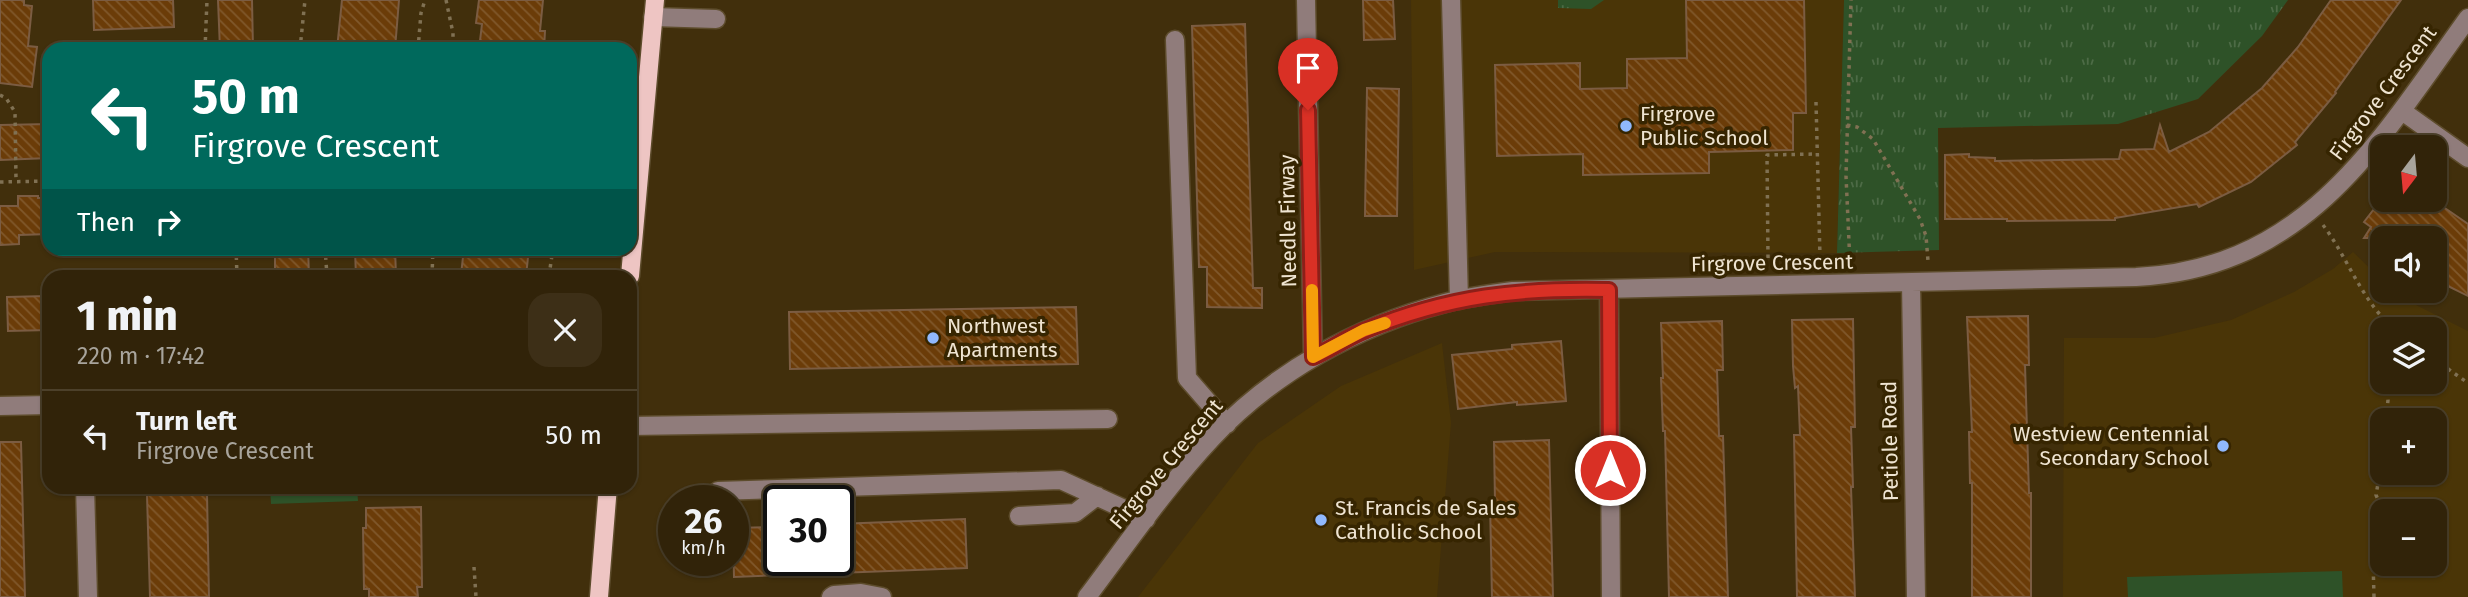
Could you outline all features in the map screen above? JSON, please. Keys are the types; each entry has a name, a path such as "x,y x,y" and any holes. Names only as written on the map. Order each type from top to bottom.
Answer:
{"main road":[{"path":"637,198 654,9"},
{"path":"599,597 607,494"}],"street":[{"name":"Needle Firway","path":"1306,0 1313,357"},
{"path":"1451,0 1459,300"},
{"path":"654,9 716,19"},
{"name":"Firgrove Crescent","path":"1087,597 1211,439 1270,387 1313,357 1364,330 1459,300 1513,291 2154,276 2216,263 2255,246 2312,211 2347,178 2402,111 2468,18"},
{"path":"1175,40 1187,378 1227,424"},
{"path":"2402,111 2468,158"},
{"name":"Petiole Road","path":"1911,283 1916,597"},
{"path":"1609,290 1611,597"},
{"path":"0,405 42,405"},
{"path":"637,426 1108,419"},
{"path":"749,490 1060,480 1146,519"},
{"path":"85,494 88,597"},
{"path":"1019,516 1075,513 1097,496"},
{"path":"831,597 861,593 882,597"}],"path":[{"path":"205,42 207,0"},
{"path":"301,42 305,0"},
{"path":"419,42 425,0"},
{"path":"446,0 453,42"},
{"path":"1850,283 1846,176 1851,0"},
{"path":"0,95 6,98 15,112 16,180"},
{"path":"1816,102 1820,257"},
{"path":"1847,125 1857,127 1873,139 1920,219 1926,236 1930,283"},
{"path":"1769,258 1767,155 1817,154"},
{"path":"0,182 42,181"},
{"path":"2330,235 2382,317"},
{"path":"2447,368 2468,383"},
{"path":"474,567 476,597"},
{"path":"2373,576 2374,597"}],"shaded area":[{"name":"Firgrove Public School","path":"1411,0 1844,0 1837,253 1495,252 1414,270"},
{"name":"Westview Centennial Secondary School","path":"2353,252 2370,268 2370,303 2412,303 2440,317 2370,317 2370,394 2447,394 2447,320 2468,331 2468,597 2063,597 2064,338 2154,338 2231,320 2294,292 2333,269"},
{"name":"St. Francis de Sales Catholic School","path":"1442,343 1451,423 1437,597 1138,597 1258,443 1341,386"}],"green space":[{"path":"1558,0 1604,0 1591,9 1558,8"},
{"path":"1844,0 2288,0 2262,36 2198,99 2118,124 1938,128 1939,250 1837,253"},
{"path":"270,494 358,494 358,501 271,504"},
{"path":"2342,571 2343,597 2128,597 2127,577"}],"building":[{"path":"0,0 24,0 24,5 32,6 28,46 37,47 32,87 0,83"},
{"path":"93,0 173,0 174,27 94,30"},
{"path":"218,0 252,0 253,42 220,42"},
{"path":"342,0 399,0 396,42 338,42"},
{"path":"479,0 543,0 540,31 545,31 544,42 480,42 482,24 476,23"},
{"path":"1363,0 1393,0 1395,39 1364,40"},
{"path":"1686,0 1804,0 1806,113 1793,113 1793,150 1709,152 1709,173 1583,175 1583,154 1497,156 1495,65 1580,63 1580,89 1627,88 1627,59 1687,58"},
{"path":"2331,0 2401,0 2336,93 2295,142 2297,145 2251,182 2199,207 2197,204 2115,220 1945,219 1945,155 1969,154 1969,157 1995,158 1995,161 2119,159 2121,150 2154,149 2160,125 2169,152 2209,132 2262,88 2298,47"},
{"path":"1245,24 1253,288 1262,288 1262,308 1207,307 1207,267 1199,267 1192,26"},
{"path":"1367,88 1399,89 1397,216 1365,216"},
{"path":"42,124 42,158 0,160 0,125"},
{"path":"18,196 42,198 42,234 19,235 19,244 0,245 0,206 18,206"},
{"path":"2447,210 2468,224 2468,296 2447,287 2447,226 2370,226 2364,222 2372,212 2447,212"},
{"path":"275,256 308,256 309,270 275,270"},
{"path":"355,256 395,256 396,270 356,270"},
{"path":"463,256 528,256 527,270 462,270"},
{"path":"42,296 42,330 8,331 7,297"},
{"name":"Northwest Apartments","path":"1076,307 1078,364 790,369 789,312"},
{"path":"2028,316 2029,365 2025,365 2031,493 2031,597 1972,597 1969,432 1972,432 1967,317"},
{"path":"1853,319 1855,427 1851,427 1851,487 1855,597 1797,597 1794,435 1800,435 1798,386 1795,388 1793,366 1792,320"},
{"path":"1722,321 1723,370 1717,370 1719,436 1723,436 1728,597 1669,597 1661,323"},
{"path":"1561,341 1566,401 1517,405 1517,402 1458,409 1452,355 1512,349 1512,345"},
{"path":"1549,440 1553,597 1492,597 1490,502 1495,502 1494,442"},
{"path":"0,442 21,442 25,597 0,597"},
{"path":"207,494 209,597 150,597 147,495"},
{"path":"421,507 422,587 417,587 418,597 369,597 369,589 364,589 363,528 366,528 366,508"},
{"path":"965,519 967,568 854,572 854,523"},
{"path":"763,527 763,576 734,577 749,576 749,528"}],"slow traffic":[{"path":"1312,290 1313,357 1364,330 1385,323"}],"place":[{"name":"Firgrove Public School","path":"1626,126"},
{"name":"Northwest Apartments","path":"933,338"},
{"name":"Westview Centennial Secondary School","path":"2223,446"},
{"name":"St. Francis de Sales Catholic School","path":"1321,520"}],"route":[{"path":"1308,110 1313,357 1364,330 1444,303 1513,291 1609,290 1610,470"}]}
